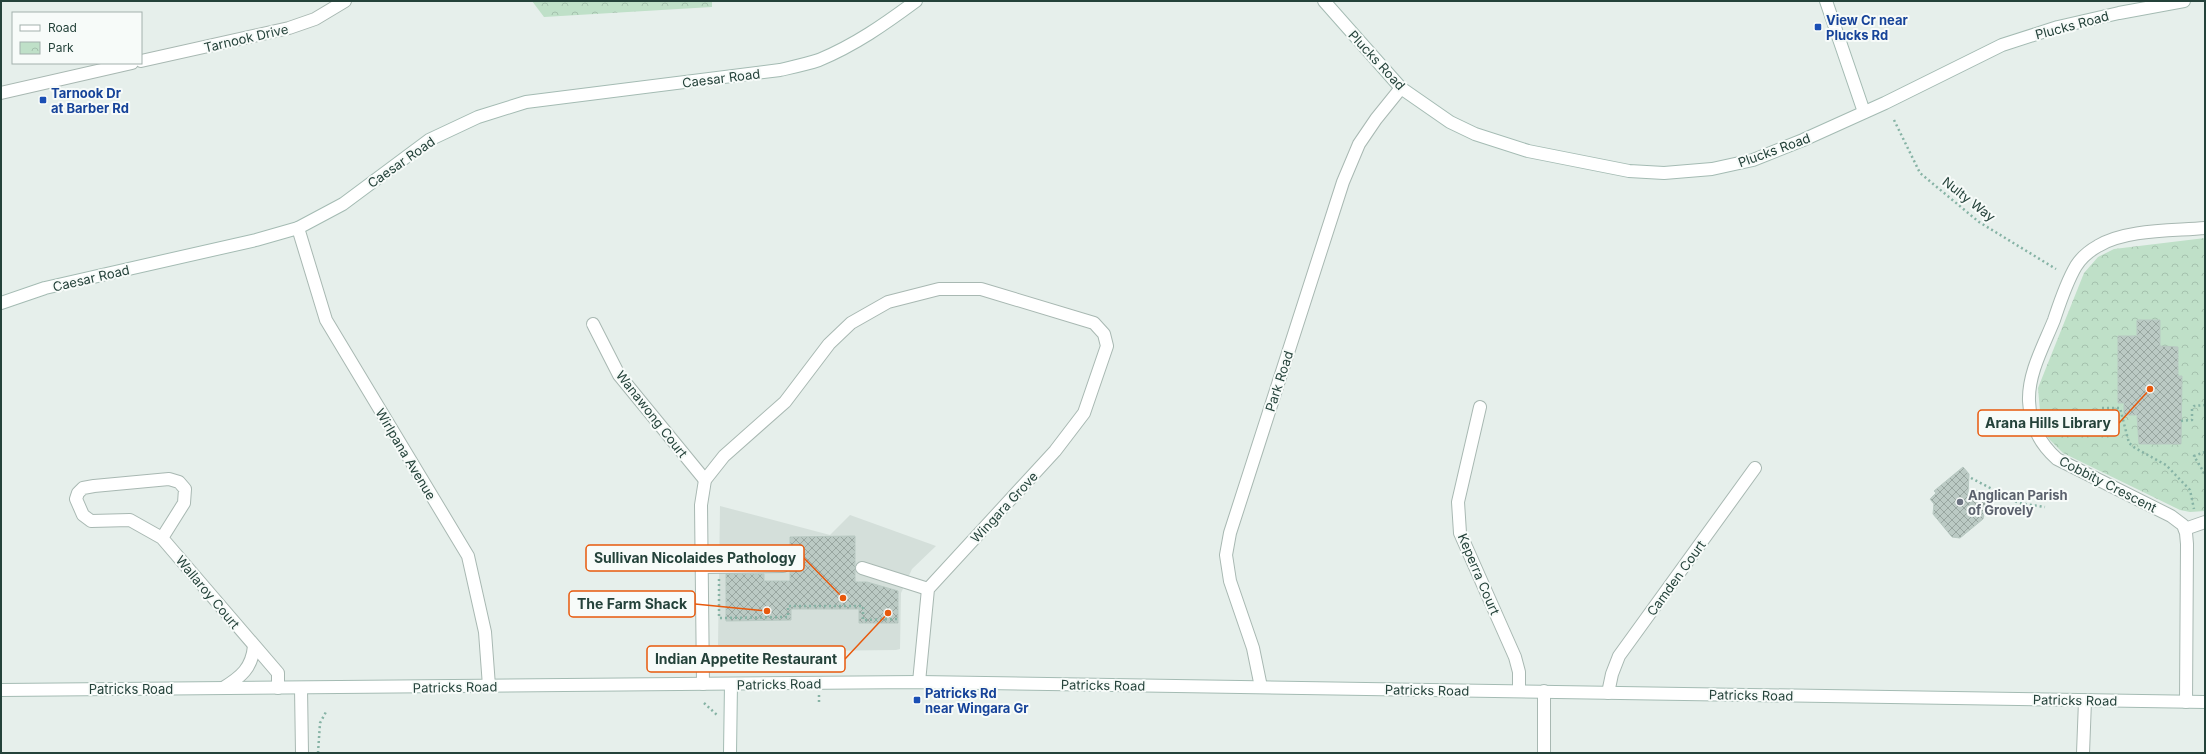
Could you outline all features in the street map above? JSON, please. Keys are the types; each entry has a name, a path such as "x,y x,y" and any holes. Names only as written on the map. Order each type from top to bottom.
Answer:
{"street":[{"name":"Tarnook Drive","path":"142,61 289,28 315,19 345,1"},
{"name":"Caesar Road","path":"1,303 45,288 256,240 298,228 343,204 429,140 478,117 526,102 780,70 818,60 879,29 916,1"},
{"name":"Plucks Road","path":"1324,1 1401,88 1450,122 1494,141 1554,157 1636,172 1688,172 1753,160 1803,140 1864,112 2002,45 2058,27 2119,13 2184,1"},
{"path":"1826,1 1864,112"},
{"path":"1,93 128,64"},
{"name":"Park Road","path":"1261,687 1253,648 1230,581 1226,556 1230,533 1343,182 1359,144 1376,119 1401,88"},
{"name":"Wirlpana Avenue","path":"298,228 326,320 468,556 484,632 489,686"},
{"name":"Cobbity Crescent","path":"2185,528 2171,516 2057,459 2047,449 2036,431 2030,412 2029,393 2033,373 2065,289 2076,266 2089,251 2108,241 2124,236 2205,228"},
{"name":"Wingara Grove","path":"705,480 724,456 786,402 829,344 851,323 888,302 939,289 981,289 1094,323 1104,334 1107,346 1084,413 1055,451 928,589"},
{"name":"Wanawong Court","path":"593,324 619,375 705,480"},
{"name":"Keperra Court","path":"1480,407 1458,502 1460,533 1515,657 1519,672 1519,691"},
{"name":"Camden Court","path":"1608,693 1612,674 1619,656 1754,468"},
{"name":"Wallaroy Court","path":"162,538 184,503 186,489 179,482 169,479 94,486 83,488 78,493 76,499 79,508 83,516 91,521 130,520 162,538 278,673 278,688"},
{"path":"703,684 701,505 705,480"},
{"path":"2186,702 2187,544 2185,528 2205,522"},
{"path":"702,567 783,566"},
{"path":"862,568 928,589 919,682"},
{"path":"223,688 245,673 251,664 254,646"},
{"name":"Patricks Road","path":"1,690 919,682 2205,702"},
{"path":"730,753 731,684"},
{"path":"301,688 302,753"},
{"path":"1544,691 1544,753"},
{"path":"2083,753 2085,700"}],"path":[{"name":"Nulty Way","path":"1894,120 1920,173 1979,222 2056,269"},
{"path":"2181,421 2192,420 2192,409 2196,405 2205,405"},
{"path":"2102,408 2120,408 2129,443 2135,448 2166,465 2190,490 2194,509"},
{"path":"2205,452 2194,456 2205,474"},
{"path":"1971,478 2019,503 2045,507"},
{"path":"719,579 720,618"},
{"path":"715,621 720,618 788,617 788,606 863,606 863,620 898,620"},
{"path":"716,646 722,660"},
{"path":"318,753 320,722 327,710"}],"shaded area":[{"path":"720,506 830,535 850,515 936,546 912,569 901,593 900,649 726,652 718,645"}],"green space":[{"path":"532,1 712,1 712,7 544,17"},
{"path":"2205,238 2205,511 2190,512 2180,510 2063,453 2049,439 2041,423 2038,388 2084,273 2098,257 2114,249"}],"building":[{"path":"2137,320 2160,320 2160,346 2178,347 2178,376 2182,376 2181,444 2139,444 2137,415 2124,415 2124,403 2118,403 2118,336 2137,336"},
{"name":"Anglican Parish of Grovely","path":"1963,467 1969,474 1968,495 1977,490 1990,505 1985,510 1983,519 1960,538 1952,537 1933,514 1934,504 1930,499 1936,493 1934,491"},
{"path":"855,536 855,582 867,582 898,591 898,623 859,623 859,609 791,609 791,620 726,621 726,574 764,574 764,581 790,581 790,537"}],"place":[{"name":"View Cr near Plucks Rd","path":"1818,27"},
{"name":"Tarnook Dr at Barber Rd","path":"43,100"},
{"name":"Arana Hills Library","path":"2150,389"},
{"name":"Anglican Parish of Grovely","path":"1960,502"},
{"name":"Sullivan Nicolaides Pathology","path":"843,598"},
{"name":"The Farm Shack","path":"767,611"},
{"name":"Indian Appetite Restaurant","path":"888,613"},
{"name":"Patricks Rd near Wingara Gr","path":"917,700"}]}
